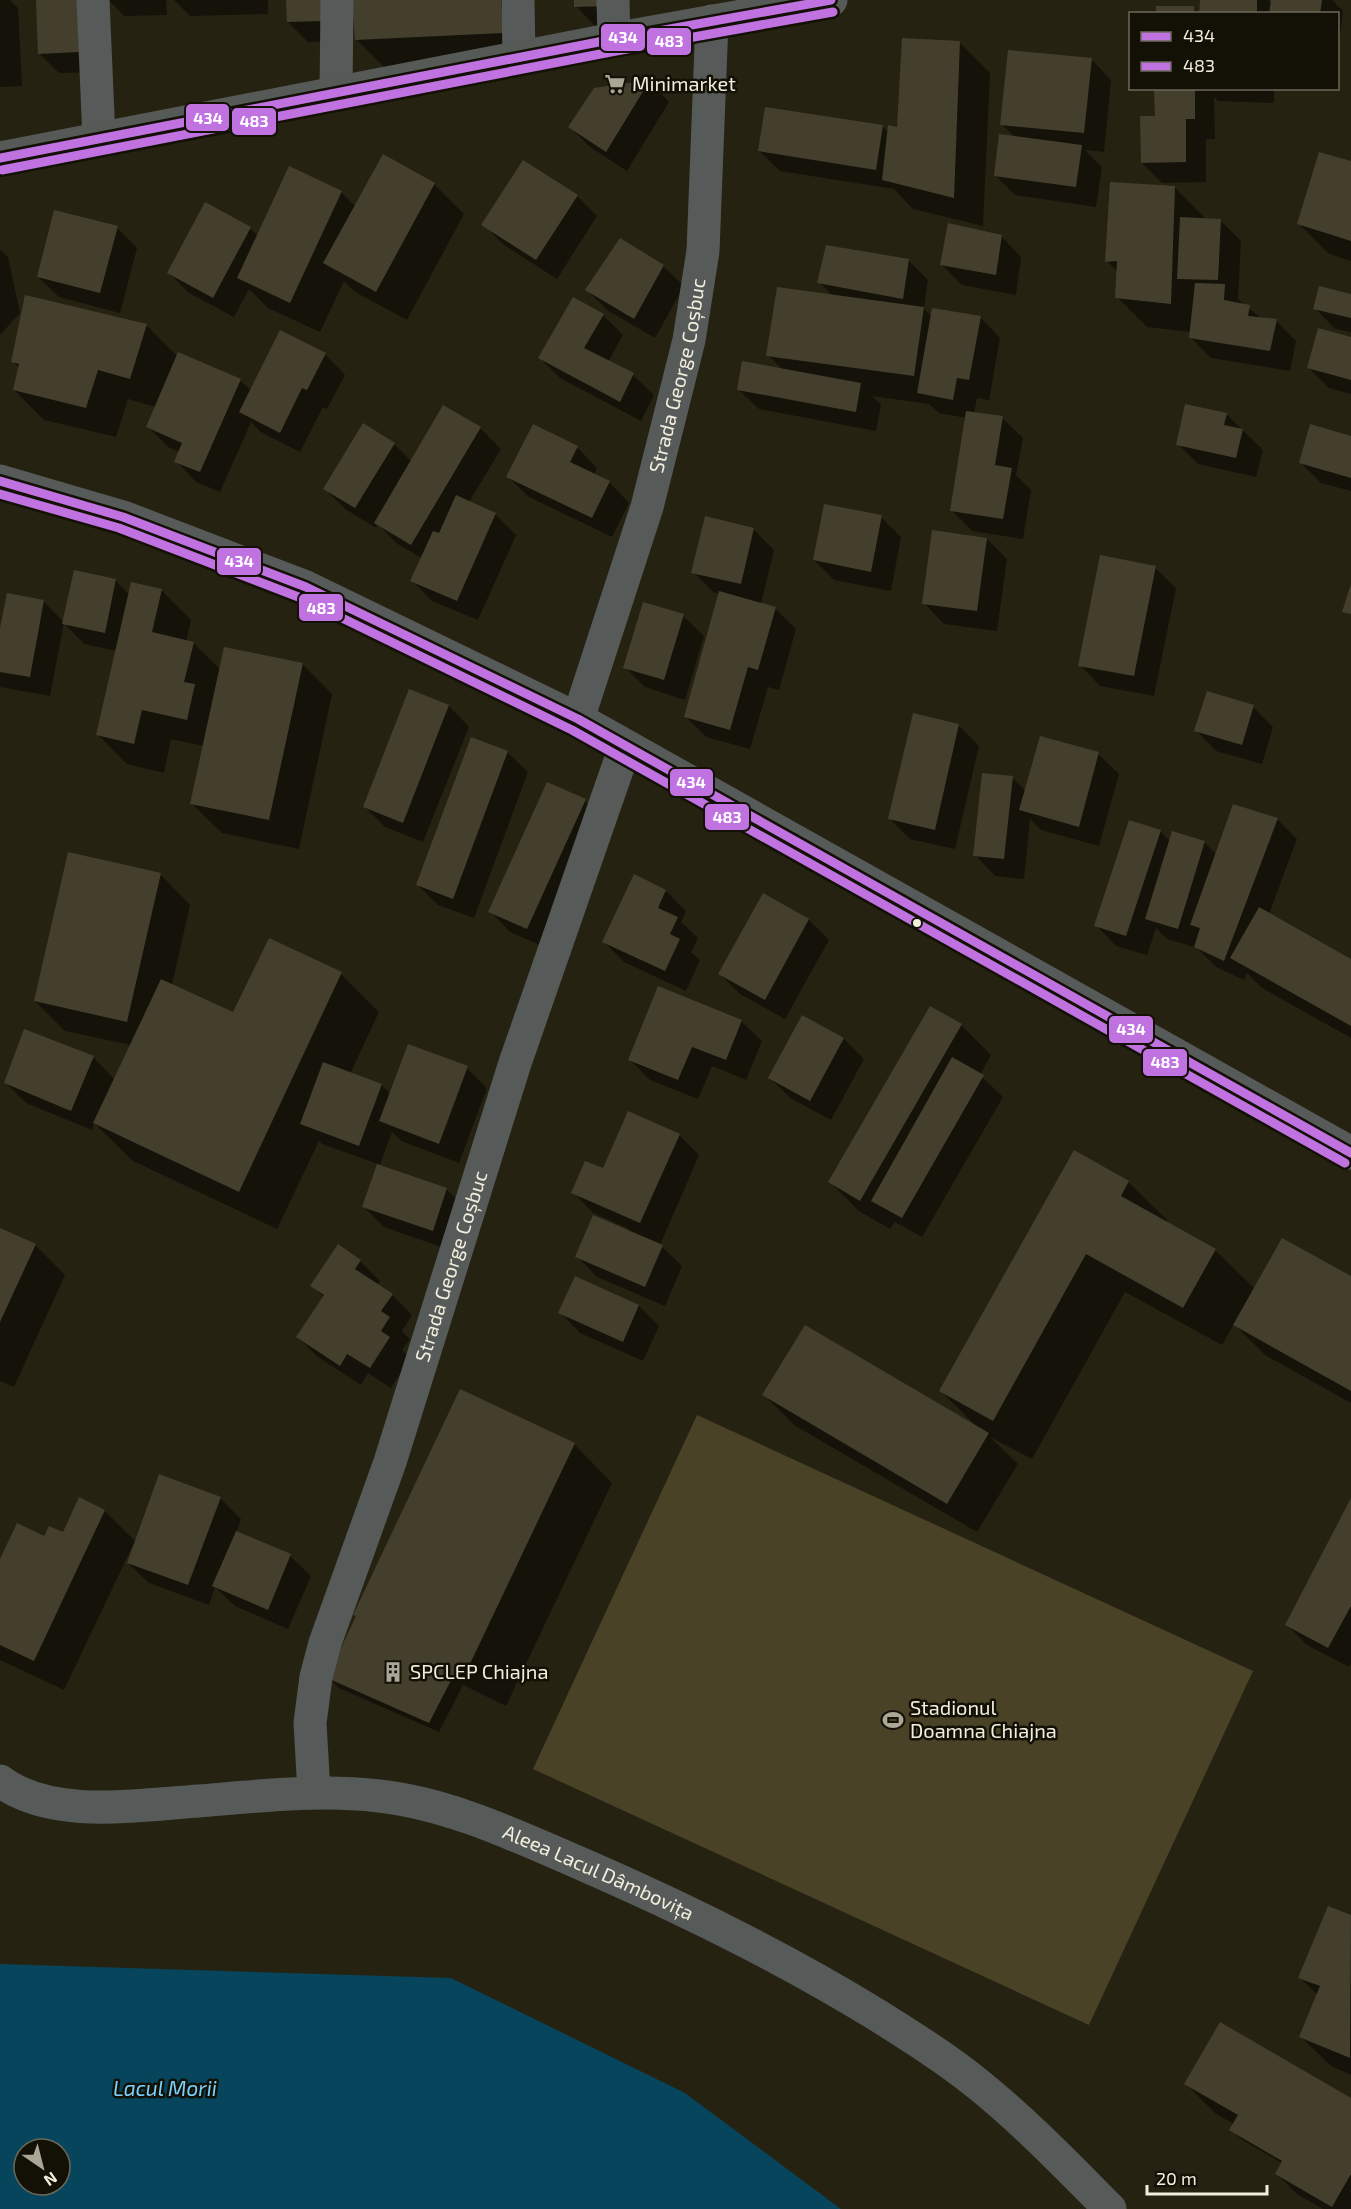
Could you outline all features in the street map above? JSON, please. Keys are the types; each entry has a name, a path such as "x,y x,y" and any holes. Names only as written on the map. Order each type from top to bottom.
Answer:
{"main road":[{"path":"0,158 519,57 831,0"}],"street":[{"path":"93,0 99,139"},
{"path":"336,94 337,0"},
{"path":"518,0 519,57"},
{"path":"613,0 614,39"},
{"name":"Strada George Coșbuc","path":"578,719 647,507 689,340 703,251 712,21"},
{"path":"0,481 123,518 306,587 578,719 1351,1152"},
{"name":"Strada George Coșbuc","path":"314,1792 310,1723 316,1677 325,1643 390,1462 515,1063 626,747"},
{"name":"Aleea Lacul Dâmbovița","path":"0,1781 10,1789 33,1798 94,1809 314,1792 380,1796 443,1808 547,1849 641,1890 744,1939 843,1994 916,2040 978,2084 1033,2132 1110,2209"}],"shaded area":[{"name":"Stadionul Doamna Chiajna","path":"697,1415 1253,1671 1089,2025 533,1769"}],"water":[{"name":"Lacul Morii","path":"0,1964 451,1978 685,2093 841,2209 0,2209"}],"building":[{"path":"36,0 77,0 79,52 38,54"},
{"path":"286,0 321,0 322,21 287,22"},
{"path":"352,0 501,0 503,33 355,40"},
{"path":"574,0 606,0 607,6 574,7"},
{"path":"1200,0 1257,0 1257,12 1199,12"},
{"path":"1271,0 1322,0 1320,12 1269,12"},
{"path":"1156,6 1194,6 1194,12 1156,12"},
{"path":"902,38 960,41 954,198 882,180 888,125 897,127"},
{"path":"1008,50 1092,58 1084,133 1000,125"},
{"path":"650,80 606,152 568,127 594,88"},
{"path":"1154,90 1195,90 1195,119 1186,119 1186,162 1141,163 1140,116 1155,116"},
{"path":"765,107 883,125 876,170 758,151"},
{"path":"999,134 1082,145 1076,187 994,176"},
{"path":"1319,152 1351,161 1351,241 1297,224"},
{"path":"383,154 435,183 376,292 323,263"},
{"path":"523,160 578,195 536,260 481,225"},
{"path":"289,166 342,191 290,303 237,278"},
{"path":"1110,182 1175,186 1171,304 1115,298 1117,261 1105,262"},
{"path":"205,202 251,227 213,298 167,273"},
{"path":"54,210 118,226 100,293 37,277"},
{"path":"1180,217 1221,219 1218,280 1177,279"},
{"path":"948,223 1002,235 996,275 940,265"},
{"path":"620,238 664,265 634,319 585,290"},
{"path":"826,245 909,259 903,299 817,283"},
{"path":"1195,283 1225,284 1224,300 1250,305 1248,316 1277,319 1270,351 1189,338"},
{"path":"1319,286 1351,294 1351,318 1313,309"},
{"path":"777,287 924,307 914,376 766,356"},
{"path":"25,295 147,324 130,379 98,370 86,408 13,390 19,364 11,362"},
{"path":"573,297 604,314 584,348 634,373 620,402 538,358"},
{"path":"932,308 981,316 969,380 957,378 953,400 917,393"},
{"path":"1318,328 1351,337 1351,380 1307,368"},
{"path":"280,330 326,353 307,390 302,388 280,433 239,412"},
{"path":"178,352 241,379 200,472 174,462 182,443 146,427"},
{"path":"742,361 861,383 856,412 737,390"},
{"path":"1185,404 1227,413 1224,425 1243,429 1236,458 1176,445"},
{"path":"443,405 481,427 411,545 374,523"},
{"path":"966,411 1003,416 995,465 1012,468 1003,519 950,511"},
{"path":"363,423 395,443 355,508 323,489"},
{"path":"533,424 578,446 570,462 610,481 592,518 506,477"},
{"path":"1310,424 1351,436 1351,478 1299,463"},
{"path":"456,495 496,513 457,601 410,581 433,531 439,533"},
{"path":"824,504 882,515 871,572 813,560"},
{"path":"705,516 754,528 741,584 691,573"},
{"path":"932,530 987,538 977,611 922,604"},
{"path":"1100,555 1156,566 1134,676 1078,666"},
{"path":"74,570 116,579 105,633 62,624"},
{"path":"131,582 162,589 152,632 194,642 184,682 195,684 187,720 142,710 134,744 96,735"},
{"path":"1351,584 1351,614 1342,612"},
{"path":"719,591 776,607 758,670 748,667 730,730 684,717"},
{"path":"7,593 44,600 30,677 0,672 0,628"},
{"path":"643,602 684,614 664,680 623,668"},
{"path":"224,647 303,663 269,820 190,804"},
{"path":"409,689 449,705 403,823 363,807"},
{"path":"1207,691 1254,705 1242,745 1194,731"},
{"path":"913,713 959,724 935,830 888,819"},
{"path":"1040,736 1099,752 1079,827 1019,810"},
{"path":"471,737 508,751 453,899 416,885"},
{"path":"982,773 1013,776 1004,859 973,856"},
{"path":"547,782 586,799 527,929 488,912"},
{"path":"1233,804 1278,818 1224,961 1194,947 1200,928 1190,925"},
{"path":"1129,820 1161,830 1126,936 1094,926"},
{"path":"1172,831 1205,841 1178,929 1145,919"},
{"path":"68,852 161,873 127,1022 34,1001"},
{"path":"634,874 666,890 658,908 678,917 670,934 680,939 665,971 602,942"},
{"path":"763,893 809,919 765,1000 718,974"},
{"path":"1259,907 1351,959 1351,1026 1230,958"},
{"path":"269,938 342,972 239,1192 93,1123 161,979 233,1012"},
{"path":"658,986 742,1020 726,1060 692,1047 678,1080 628,1060"},
{"path":"930,1006 962,1024 860,1201 828,1182"},
{"path":"802,1015 844,1038 810,1101 768,1078"},
{"path":"24,1029 94,1056 71,1111 4,1083"},
{"path":"408,1044 468,1066 439,1144 379,1121"},
{"path":"952,1057 984,1075 902,1218 871,1201"},
{"path":"323,1062 382,1084 359,1146 300,1124"},
{"path":"628,1111 680,1134 640,1223 571,1193 585,1161 603,1168"},
{"path":"1074,1150 1129,1181 1121,1196 1216,1249 1183,1308 1086,1254 993,1421 939,1391"},
{"path":"377,1164 447,1188 433,1231 362,1207"},
{"path":"593,1215 663,1245 645,1287 575,1257"},
{"path":"0,1228 36,1244 0,1322"},
{"path":"1282,1238 1351,1276 1351,1391 1233,1325"},
{"path":"338,1244 361,1260 355,1269 393,1294 381,1311 390,1317 381,1331 390,1337 370,1368 347,1354 340,1366 296,1337 324,1295 310,1286"},
{"path":"575,1276 639,1305 623,1342 558,1313"},
{"path":"805,1325 989,1433 947,1504 762,1395"},
{"path":"460,1389 575,1443 468,1668 459,1665 429,1723 327,1678 356,1616 353,1615"},
{"path":"159,1474 221,1497 188,1585 127,1563"},
{"path":"79,1497 105,1510 34,1661 0,1645 0,1559 17,1523 44,1536 49,1526 63,1532"},
{"path":"1351,1498 1351,1606 1328,1648 1285,1625"},
{"path":"236,1531 291,1554 268,1610 212,1586"},
{"path":"1328,1906 1351,1915 1350,2058 1299,2037 1320,1986 1298,1978"},
{"path":"1220,2022 1351,2098 1351,2174 1332,2207 1275,2174 1282,2161 1229,2130 1238,2115 1184,2084"}],"transit line":[{"name":"434","path":"0,158 614,39 831,0"},
{"name":"483","path":"2,170 616,51 833,12"},
{"name":"434","path":"0,481 123,517 306,587 578,719 1351,1153"},
{"name":"483","path":"0,494 119,528 301,598 572,730 1345,1163"}],"place":[{"name":"Minimarket","path":"615,84"},
{"name":"SPCLEP Chiajna","path":"393,1672"},
{"name":"Stadionul Doamna Chiajna","path":"893,1720"}]}
